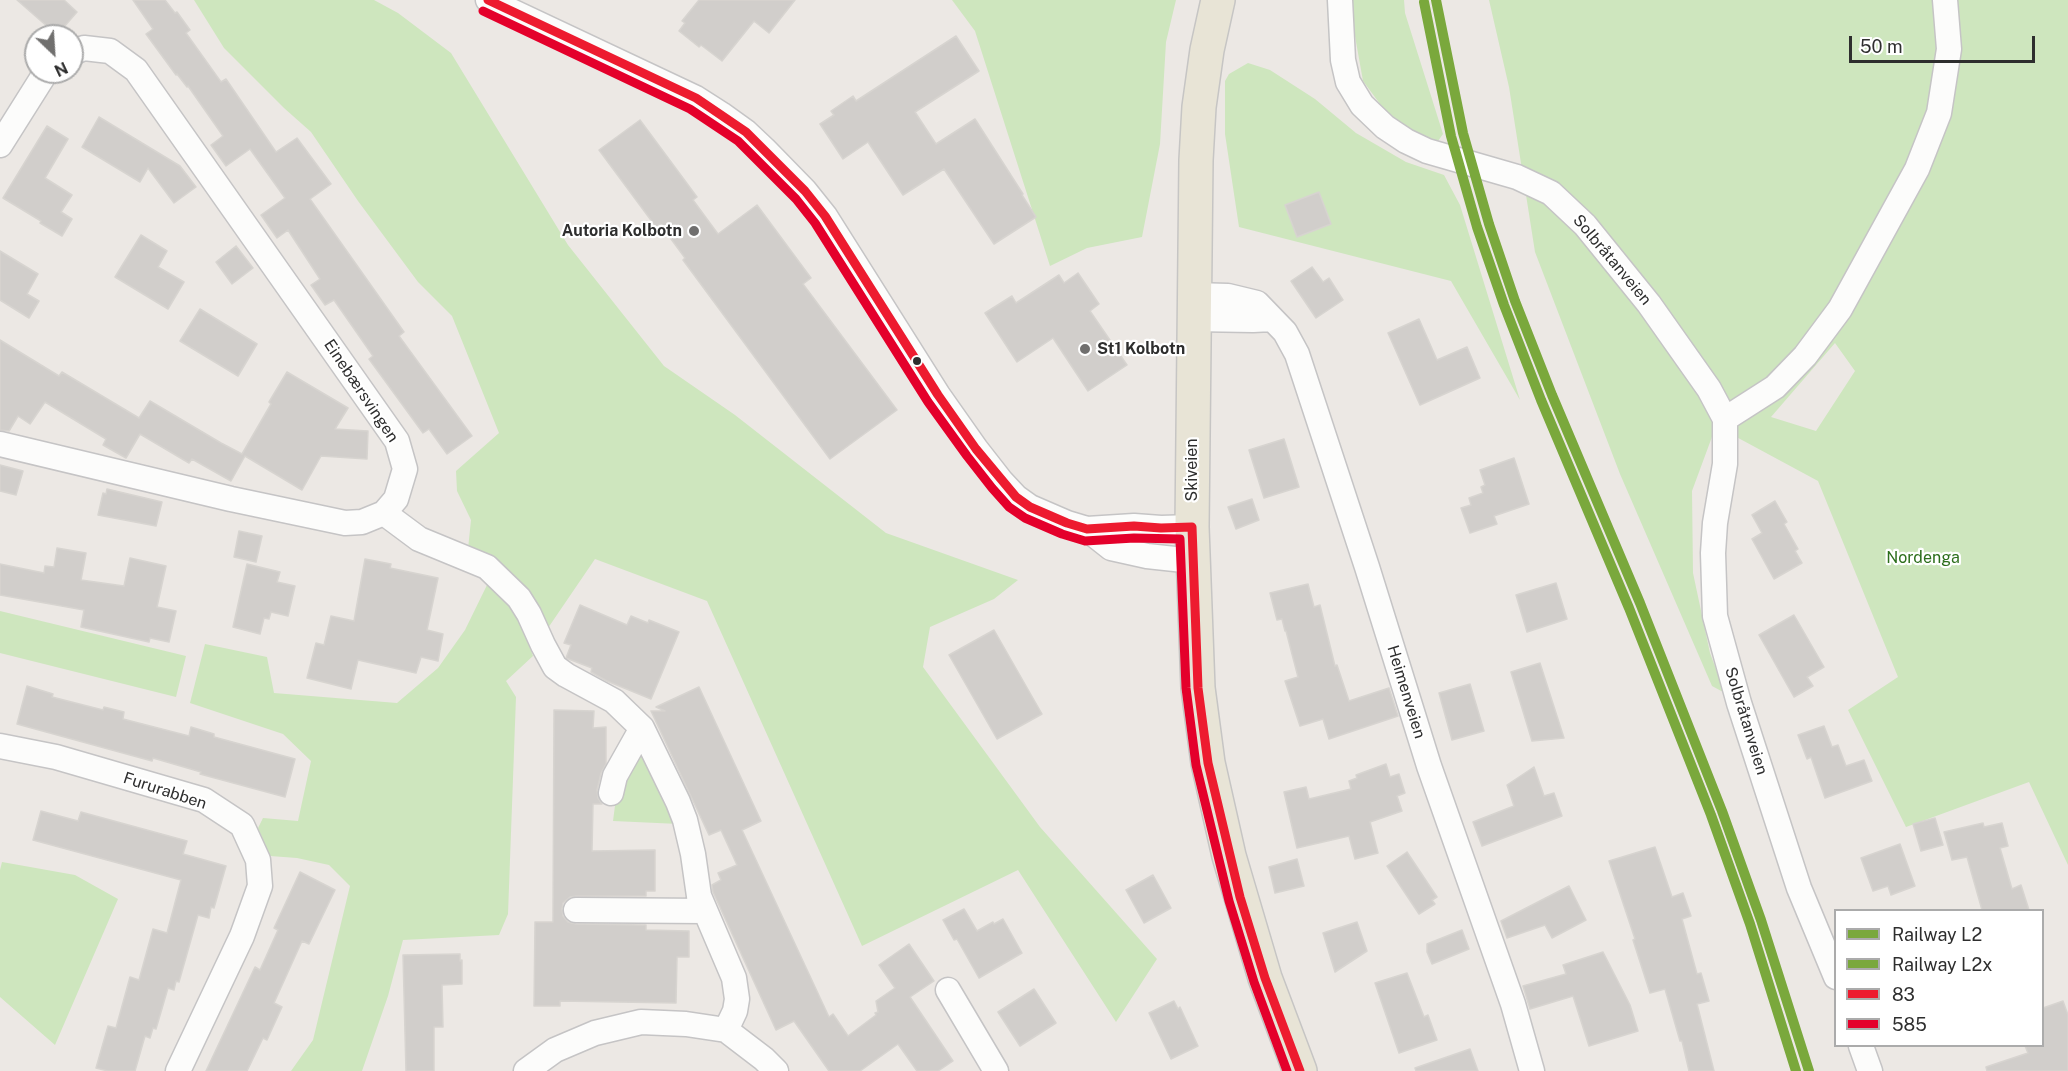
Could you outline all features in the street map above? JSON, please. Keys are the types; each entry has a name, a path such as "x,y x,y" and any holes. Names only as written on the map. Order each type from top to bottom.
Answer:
{"main road":[{"name":"Skiveien","path":"1218,0 1207,50 1199,107 1193,307 1192,526 1198,688 1208,763 1218,811 1254,944 1300,1071"}],"street":[{"path":"488,0 671,85 721,114 746,132 785,169 825,216 938,395 1001,481 1016,497 1030,507 1087,529 1192,526"},
{"name":"Solbråtanveien","path":"1340,0 1343,60 1348,82 1362,105 1385,127 1427,151 1517,177 1551,193 1584,225 1649,304 1709,389 1725,419 1725,464 1715,523 1713,553 1715,616 1739,703 1799,888 1834,972"},
{"path":"1725,419 1774,387 1805,356 1840,309 1917,169 1939,113 1949,49 1945,0"},
{"name":"Einebærsvingen","path":"84,48 110,51 136,69 397,441 405,470 396,499 384,513"},
{"path":"0,145 38,84"},
{"name":"Heimenveien","path":"1193,307 1253,320 1272,319 1279,324 1291,341 1364,556 1429,766 1513,1004 1532,1071"},
{"path":"0,444 231,499 345,523 362,522 384,513 418,538 487,567 519,598 555,667 614,701 642,728 685,820 699,896 734,978 737,990 735,1011 726,1030"},
{"path":"1087,529 1111,548 1147,556 1193,561"},
{"path":"611,793 615,776 642,728"},
{"name":"Fururabben","path":"0,746 56,758 204,800 242,825 258,860 260,886 242,936 178,1071"},
{"path":"576,910 704,911"},
{"path":"948,990 996,1071"},
{"path":"526,1071 555,1050 596,1033 641,1022 686,1024 726,1030 776,1071"},
{"path":"1860,1047 1870,1071"}],"green space":[{"path":"194,0 374,0 398,13 451,53 568,245 664,366 735,415 886,533 1018,580 994,599 930,627 923,667 1040,827 1157,959 1116,1022 1018,870 862,946 707,601 595,559 548,628 468,549 471,520 457,491 456,471 499,433 452,316 418,282 358,201 311,132 224,48"},
{"path":"952,0 1176,0 1166,42 1160,144 1142,237 1087,248 1050,266 975,31"},
{"path":"1352,0 1404,0 1405,13 1443,134 1438,141 1413,133 1383,108 1363,81 1353,25"},
{"name":"Nordenga","path":"1489,0 2068,0 2068,865 2029,782 1906,827 1848,710 1898,677 1818,481 1716,426 1692,491 1693,573 1710,653 1725,693 1712,686 1620,474 1535,252 1509,87","holes":["1835,343 1855,371 1816,431 1771,417"]},
{"path":"1248,63 1270,70 1315,99 1356,133 1406,162 1444,175 1460,205 1520,400 1451,281 1239,227 1225,134 1225,81 1229,74"},
{"path":"487,585 519,616 533,656 506,681 516,697 508,914 499,935 403,940 388,996 362,1071 291,1071 313,1040 350,886 329,865 297,858 270,856 258,828 263,818 298,821 311,761 283,734 190,703 205,644 267,657 274,693 397,703 438,668 465,630"},
{"path":"0,611 186,656 176,697 0,653"},
{"path":"641,743 679,824 613,821 616,798"},
{"path":"2,862 75,875 118,899 55,1045 0,997 0,870"}],"building":[{"path":"17,0 64,0 77,12 67,24 44,24"},
{"path":"133,0 165,0 175,13 177,12 190,30 186,33 221,82 226,79 276,152 297,138 331,184 310,199 404,332 399,336 472,436 447,454 429,429 423,433 369,359 373,356 334,300 325,305 311,285 320,279 288,230 277,238 261,215 285,198 250,149 226,166 211,145 223,136 188,86 176,75 146,34 153,29"},
{"path":"699,0 795,0 769,33 754,21 722,61 679,31 685,23 682,21"},
{"path":"956,36 979,71 915,112 936,144 975,119 1023,194 1036,217 994,244 944,169 903,195 868,142 843,159 820,124 834,115 831,111 853,96 856,101"},
{"path":"99,117 180,166 196,187 174,203 148,168 140,182 82,147"},
{"path":"640,120 697,197 693,200 718,234 757,205 811,278 803,284 897,410 830,459 683,260 685,258 660,224 656,227 599,150"},
{"path":"47,126 68,139 45,178 72,195 61,212 72,219 62,236 3,198"},
{"path":"1319,192 1331,224 1297,237 1285,205"},
{"path":"141,235 167,251 158,267 184,282 168,309 115,277"},
{"path":"236,246 253,268 232,284 216,262"},
{"path":"0,251 38,274 27,294 39,301 29,318 0,300"},
{"path":"1312,267 1323,282 1329,278 1343,300 1316,318 1291,281"},
{"path":"1078,273 1099,304 1090,311 1127,365 1088,391 1053,338 1017,362 985,313 1012,296 1016,303 1059,275 1064,283"},
{"path":"200,309 257,344 238,376 180,341"},
{"path":"1419,319 1437,360 1467,347 1480,378 1420,405 1388,333"},
{"path":"0,340 59,376 62,372 139,418 150,401 242,454 287,372 348,408 335,429 368,431 367,459 321,456 302,490 245,456 231,481 192,459 189,463 140,434 126,458 103,445 106,439 45,402 30,424 18,416 9,431 0,430"},
{"path":"1284,439 1299,487 1264,498 1249,450"},
{"path":"1514,458 1529,504 1494,516 1497,524 1470,533 1461,508 1471,505 1469,498 1483,493 1481,487 1485,485 1480,470"},
{"path":"0,465 23,471 16,495 0,491"},
{"path":"107,489 162,502 156,526 98,515 103,493 106,494"},
{"path":"1252,499 1259,520 1236,529 1228,507"},
{"path":"1775,501 1787,522 1784,524 1798,549 1795,551 1802,563 1774,579 1752,539 1762,533 1752,515"},
{"path":"239,531 262,536 256,562 234,557"},
{"path":"57,548 86,553 81,580 124,586 130,558 166,566 157,607 176,611 169,642 150,638 149,642 81,627 84,610 0,595 0,564 44,573 45,566 54,567"},
{"path":"365,559 391,564 390,568 438,578 427,630 443,634 438,661 421,657 416,673 358,660 351,689 307,678 316,643 324,645 331,616 354,621"},
{"path":"247,564 280,572 277,582 295,586 288,616 271,612 269,619 264,618 260,634 233,627"},
{"path":"1556,583 1567,619 1527,632 1516,595"},
{"path":"1308,584 1314,607 1320,605 1335,666 1337,665 1349,701 1389,688 1398,716 1329,739 1323,719 1300,726 1285,681 1298,677 1282,619 1277,620 1270,593"},
{"path":"580,605 627,625 631,616 648,623 649,620 679,632 651,699 607,681 591,672 592,668 566,658 571,645 564,643"},
{"path":"1794,615 1824,667 1807,677 1813,686 1794,697 1759,635"},
{"path":"994,630 1042,714 997,739 949,655"},
{"path":"1540,663 1564,738 1532,741 1511,672"},
{"path":"1470,684 1484,731 1452,740 1439,693"},
{"path":"27,686 53,694 52,697 103,710 104,707 124,712 123,719 189,736 191,727 214,734 214,737 295,759 285,797 200,774 201,772 153,758 152,761 17,724"},
{"path":"699,687 761,821 742,830 829,1017 833,1014 848,1036 876,1015 875,1013 878,1012 876,1001 895,988 879,965 909,944 934,981 910,997 953,1061 938,1071 917,1071 898,1044 860,1071 829,1071 794,1021 776,1030 713,892 712,885 721,880 718,873 737,865 721,830 709,835 651,711 665,711 656,707"},
{"path":"554,710 594,711 593,728 606,727 606,764 597,790 602,804 593,804 592,851 655,850 655,891 646,891 646,896 570,897 563,903 563,916 568,922 576,924 646,925 646,930 689,931 689,957 677,957 676,1003 560,1001 560,1006 534,1006 535,922 553,922"},
{"path":"1824,726 1832,747 1838,745 1846,766 1864,760 1872,781 1825,798 1811,757 1807,759 1798,735"},
{"path":"1386,764 1390,777 1399,774 1405,793 1397,796 1402,811 1370,822 1378,853 1355,859 1349,836 1297,848 1284,792 1306,787 1309,799 1351,789 1349,781 1357,778 1356,775"},
{"path":"1534,767 1544,796 1554,793 1562,816 1482,846 1473,822 1514,806 1507,785"},
{"path":"41,811 78,821 81,812 187,841 183,854 226,866 214,908 211,907 209,918 198,915 179,982 176,981 174,990 168,988 156,1029 153,1028 150,1038 145,1036 135,1071 108,1071 96,1068 108,1026 116,1028 130,977 139,980 153,929 167,933 181,880 33,840"},
{"path":"1935,818 1943,845 1921,851 1913,824"},
{"path":"1983,823 1984,827 2002,823 2008,846 2000,848 2012,889 2021,885 2029,909 1982,909 1967,857 1952,860 1944,832"},
{"path":"1900,844 1915,886 1891,895 1888,886 1873,891 1861,858"},
{"path":"1655,847 1672,897 1683,893 1691,916 1682,919 1697,974 1701,973 1709,1001 1697,1004 1714,1071 1689,1071 1665,989 1650,993 1609,861"},
{"path":"1407,852 1437,897 1432,900 1435,904 1419,914 1387,866"},
{"path":"1297,859 1304,886 1275,893 1269,867"},
{"path":"300,872 335,890 309,944 302,941 274,1003 282,1007 267,1040 263,1038 247,1071 206,1071 255,967 260,970 278,930 274,928"},
{"path":"1153,875 1171,908 1144,923 1126,890"},
{"path":"1569,886 1586,920 1552,938 1545,925 1507,938 1501,921"},
{"path":"964,909 977,931 1003,919 1022,953 979,978 957,939 954,940 943,920"},
{"path":"1357,922 1367,951 1335,972 1323,933"},
{"path":"1462,930 1469,949 1432,964 1427,952 1427,944"},
{"path":"1603,952 1630,1005 1638,1031 1589,1046 1573,996 1530,1009 1523,986 1566,974 1563,965"},
{"path":"460,954 462,984 442,985 443,1027 434,1027 434,1071 406,1071 403,955"},
{"path":"1407,973 1424,1017 1428,1015 1437,1040 1399,1053 1375,983"},
{"path":"1034,989 1056,1023 1020,1046 998,1012"},
{"path":"1174,1001 1178,1009 1180,1007 1198,1046 1171,1059 1149,1013"},
{"path":"2063,1001 2068,1015 2068,1071 1987,1071 1986,1067 2028,1053 2025,1047 2044,1047 2044,1008"},
{"path":"1470,1049 1478,1071 1416,1071 1415,1068"}],"rail line":[{"name":"L2","path":"1436,0 1463,133 1489,224 1515,301 1640,603 1722,811 1761,920 1809,1071"},
{"name":"L2x","path":"1424,2 1451,136 1477,227 1504,305 1541,400 1629,608 1711,815 1750,924 1796,1071"}],"transit line":[{"name":"83","path":"488,0 696,98 746,132 805,191 825,216 938,395 976,449 1016,497 1030,507 1087,529 1134,526 1192,527 1198,688 1208,763 1240,897 1265,978 1300,1071"},
{"name":"585","path":"483,11 690,109 738,141 796,199 815,223 928,402 967,456 1009,507 1025,518 1085,541 1134,538 1180,539 1186,688 1196,765 1229,901 1254,982 1287,1071"}],"place":[{"name":"Autoria Kolbotn","path":"694,231"},
{"name":"St1 Kolbotn","path":"1085,349"}]}
